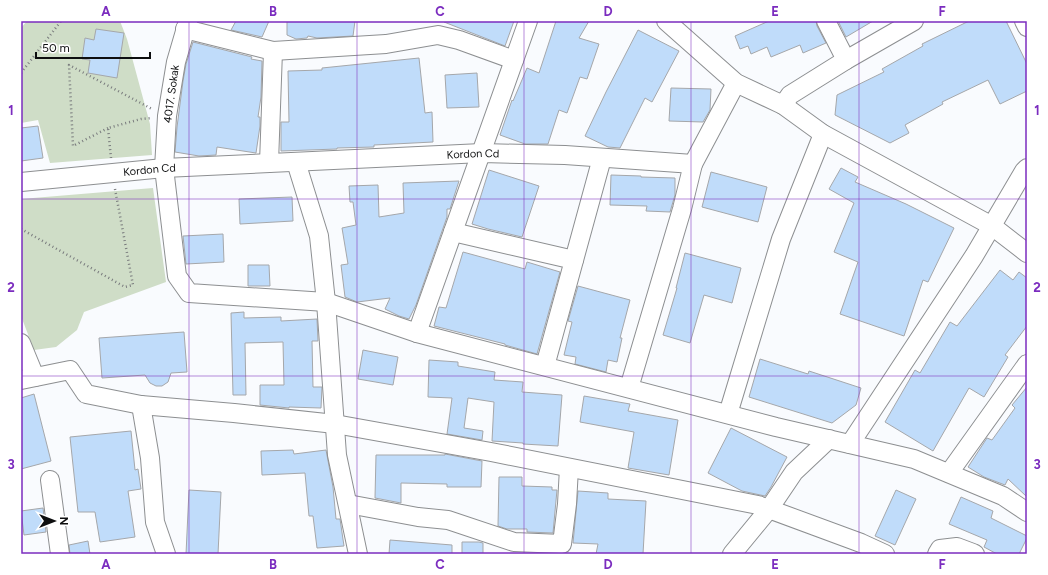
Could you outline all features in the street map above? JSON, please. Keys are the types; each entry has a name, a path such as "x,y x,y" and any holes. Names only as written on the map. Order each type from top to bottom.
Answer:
{"street":[{"path":"417,333 528,21"},
{"path":"666,21 736,84 783,105 823,134 992,226 1027,253"},
{"path":"826,21 846,60"},
{"path":"783,105 790,95 846,60 914,21"},
{"path":"1024,21 1027,27"},
{"path":"186,25 273,51 386,44 437,28 459,40 514,60"},
{"name":"4017. Sokak","path":"186,25 176,62 167,116 164,168 177,276 189,294 326,302"},
{"path":"268,163 273,51"},
{"path":"629,388 682,209 693,164 736,84"},
{"path":"728,414 781,239 823,134"},
{"name":"Kordon Cd","path":"21,182 164,168 482,152 565,155 693,164"},
{"path":"545,366 602,158"},
{"path":"296,162 319,236 326,302 337,456 358,554"},
{"path":"850,444 969,263 1027,168"},
{"path":"453,232 574,260"},
{"path":"326,302 417,333 776,427 914,459 1003,496 1027,512"},
{"path":"21,343 28,379 70,370 86,394 141,405 335,424 491,452 758,505 861,543 885,554"},
{"path":"949,473 1027,364"},
{"path":"141,405 150,458 155,522 166,554"},
{"path":"732,554 769,509 794,472 829,439"},
{"path":"348,504 418,517 448,520 514,542 538,548 562,544 567,504 569,468"},
{"path":"50,480 60,554"},
{"path":"937,554 940,549 957,547 975,554"}],"path":[{"path":"21,73 61,21"},
{"path":"69,65 167,116 141,119 108,128 74,146 69,65"},
{"path":"21,229 125,287 133,285 112,173 108,128"}],"green space":[{"path":"27,21 120,21 127,39 150,124 152,155 50,163 38,120 21,123 21,28"},
{"path":"153,188 166,282 84,312 77,330 56,347 34,350 21,316 21,199"}],"building":[{"path":"236,21 269,21 262,37 231,30"},
{"path":"287,21 355,21 353,36 317,38 308,36 307,38 296,39 287,35"},
{"path":"444,21 514,21 505,46"},
{"path":"556,21 589,21 579,38 599,44 587,79 580,77 567,113 559,110 548,144 525,144 500,135 512,100 513,101 527,68 539,73"},
{"path":"769,21 816,21 826,43 803,53 800,45 771,57 767,47 751,54 748,46 740,49 735,36"},
{"path":"838,21 873,21 846,37"},
{"path":"969,21 1006,21 1027,64 1027,91 1000,104 988,80 942,102 943,104 905,125 909,133 890,143 835,115 837,95 884,72 882,69 923,46 922,44"},
{"path":"96,29 124,33 117,78 88,73 90,60 82,59 85,38 94,40"},
{"path":"638,30 679,51 652,102 645,98 620,148 608,147 585,136"},
{"path":"193,42 252,57 251,59 262,61 261,97 258,117 260,117 260,126 256,153 217,147 216,155 199,156 175,152 183,81 186,64"},
{"path":"419,58 425,113 432,112 433,142 374,145 374,147 281,151 281,122 289,122 288,71 322,70 322,68"},
{"path":"477,73 479,107 447,108 445,75"},
{"path":"671,88 711,89 710,110 703,122 669,121"},
{"path":"38,126 43,158 21,161 21,128"},
{"path":"841,168 858,177 855,182 906,204 954,228 928,282 923,280 904,336 840,314 858,262 834,252 854,203 829,189"},
{"path":"489,170 539,186 522,237 472,224"},
{"path":"711,172 767,187 758,222 702,207"},
{"path":"611,175 675,178 675,195 670,212 646,211 647,206 610,205"},
{"path":"459,181 450,209 447,209 447,217 416,305 409,319 385,309 390,298 357,302 345,297 341,265 348,264 342,228 356,225 353,202 350,202 349,186 378,185 379,217 404,213 403,183"},
{"path":"292,197 293,221 240,224 239,199"},
{"path":"223,234 224,262 186,264 183,236"},
{"path":"463,252 525,269 527,262 560,272 537,354 505,344 434,326 439,307 446,308"},
{"path":"685,253 741,268 732,303 704,295 690,343 663,335 677,288"},
{"path":"248,265 269,265 270,286 248,286"},
{"path":"1000,270 1013,280 1019,272 1027,278 1027,326 1005,355 1008,357 984,397 969,388 933,451 885,422 915,370 920,373 950,322 957,326"},
{"path":"578,286 630,300 620,338 622,338 617,362 608,360 606,372 575,364 576,357 564,355 572,322 568,321"},
{"path":"244,312 244,318 281,317 281,321 317,319 318,341 312,341 313,387 322,387 321,408 289,408 260,405 260,385 284,385 283,342 245,343 246,395 233,395 231,313"},
{"path":"184,332 187,372 171,373 168,382 162,386 156,386 150,383 145,375 102,378 99,338"},
{"path":"363,350 398,357 393,385 358,379"},
{"path":"760,359 808,374 809,371 861,388 856,405 832,423 749,397"},
{"path":"429,360 458,362 458,366 495,372 494,380 523,382 522,392 562,395 558,446 492,441 494,402 468,398 464,428 483,431 482,440 447,434 452,398 428,397"},
{"path":"1027,387 1027,497 1008,479 1005,485 984,477 968,467 987,438 992,440 1015,408 1012,405"},
{"path":"34,394 51,461 21,469 21,398"},
{"path":"584,396 630,404 628,411 678,420 669,475 628,468 634,432 580,422"},
{"path":"731,428 787,457 765,496 742,491 708,473"},
{"path":"131,431 135,470 138,469 141,489 128,491 135,537 100,542 95,512 78,512 70,437"},
{"path":"293,450 294,454 326,450 333,487 336,519 340,519 344,546 317,548 313,516 309,516 305,473 262,475 261,451"},
{"path":"445,454 482,461 481,487 447,487 447,484 401,483 401,503 375,498 376,455"},
{"path":"499,477 522,477 522,486 552,487 552,490 557,490 553,533 527,532 527,529 507,529 498,526"},
{"path":"189,490 221,492 218,554 186,554"},
{"path":"896,490 916,499 895,545 875,536"},
{"path":"578,491 608,493 608,499 646,501 643,554 596,554 598,544 573,543"},
{"path":"961,497 993,511 991,518 1027,536 1019,554 997,554 984,547 987,540 949,524"},
{"path":"43,508 46,532 24,535 21,511"},
{"path":"390,540 452,545 452,554 389,554"},
{"path":"88,541 90,554 70,554 69,545"},
{"path":"462,542 483,543 483,554 462,554"}]}
